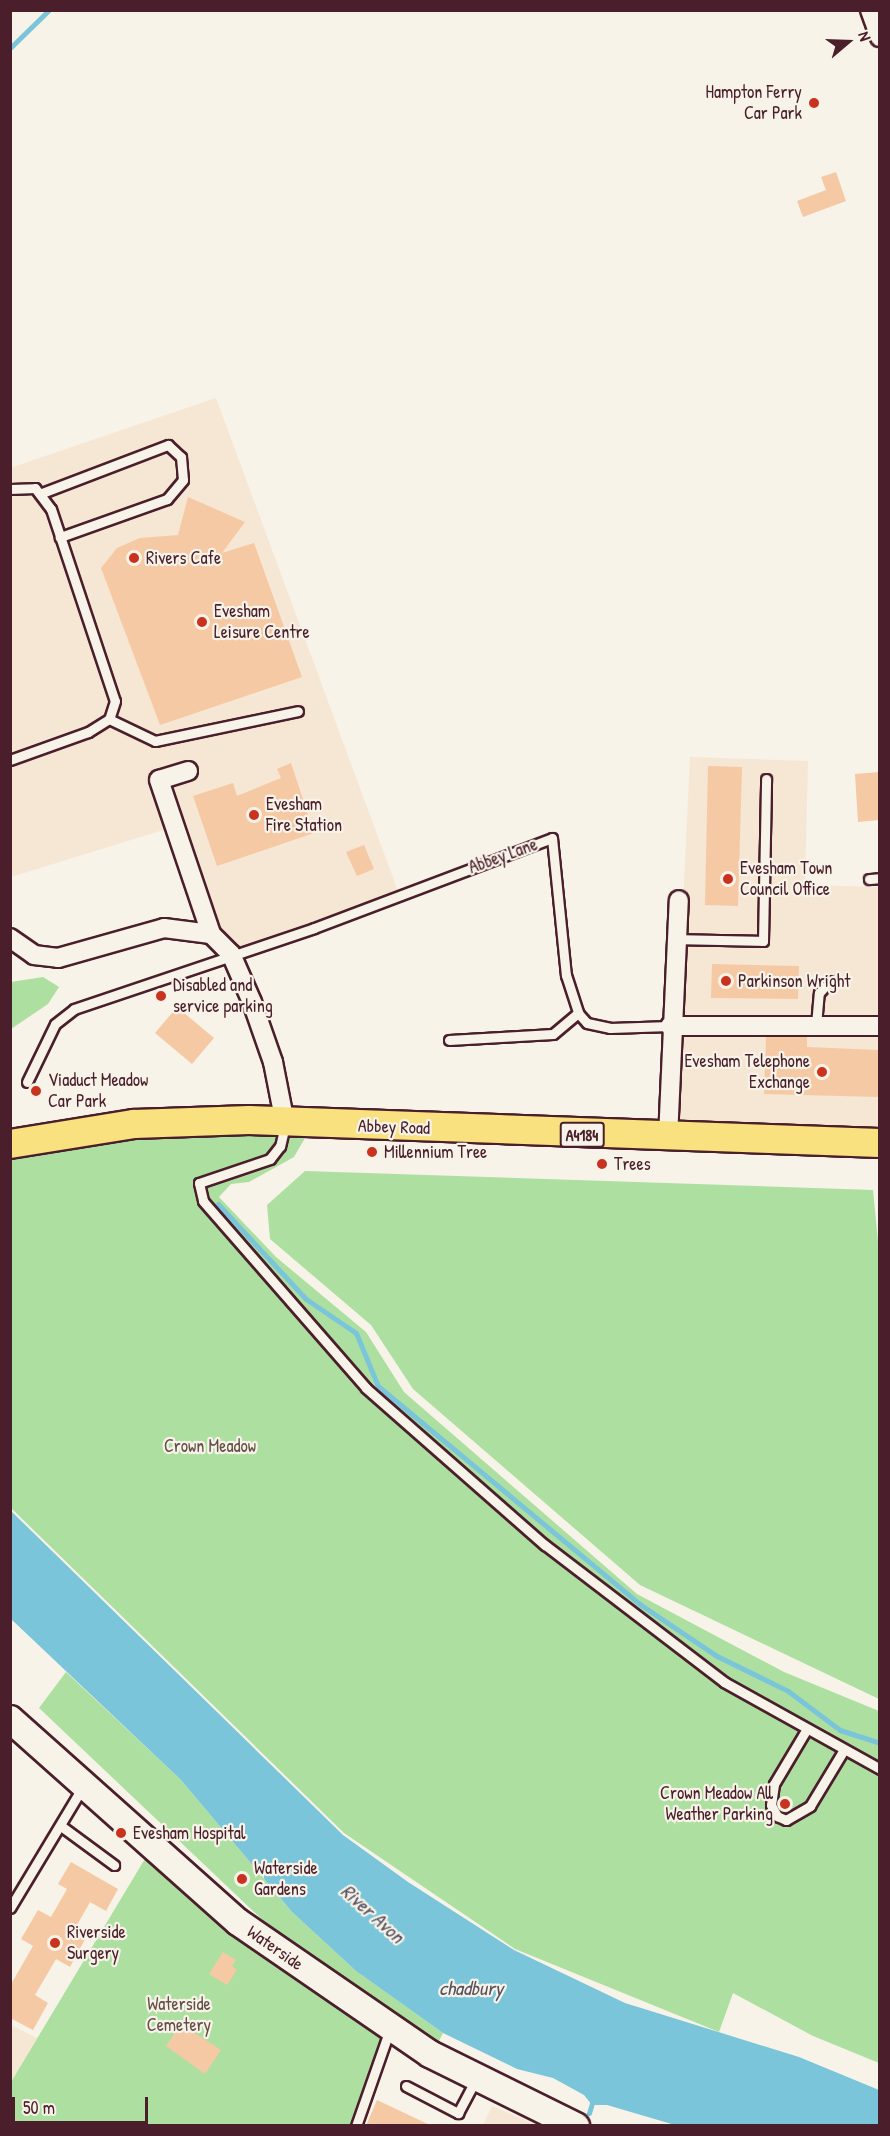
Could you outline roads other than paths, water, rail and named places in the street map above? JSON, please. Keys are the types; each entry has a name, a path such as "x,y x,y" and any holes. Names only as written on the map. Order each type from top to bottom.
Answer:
{"main road":[{"name":"Abbey Road","path":"14,1144 134,1124 285,1123 668,1138 879,1143"},
{"name":"Waterside","path":"10,1719 85,1783 238,1922 390,2029 565,2124"}],"street":[{"path":"870,10 879,37"},
{"path":"188,771 159,780 211,934 231,954 273,1062 285,1123"},
{"path":"668,1138 670,1026 679,900"},
{"path":"10,938 34,955 58,958 164,928 211,934"},
{"path":"670,1026 879,1026"}],"lane":[{"path":"10,489 42,493 168,445 181,457 183,480 167,499 60,537"},
{"path":"42,493 111,678 115,701 109,719"},
{"path":"10,760 109,719 155,741 298,711"},
{"path":"676,939 763,941 766,779"},
{"name":"Abbey Lane","path":"231,954 552,838 566,975 578,1013"},
{"path":"27,1082 55,1024 74,1009 231,954"},
{"path":"816,1025 819,993 830,981"},
{"path":"449,1040 553,1034 578,1013 586,1023 610,1028 670,1026"},
{"path":"285,1123 280,1146 270,1159 199,1183 214,1220 366,1388 545,1545 724,1682 842,1753 879,1769"},
{"path":"805,1732 774,1784 771,1805 777,1816 786,1820 810,1806 842,1753"},
{"path":"10,1908 85,1783"},
{"path":"61,1826 114,1865"},
{"path":"356,2126 390,2029"},
{"path":"406,2086 458,2113 477,2077"}],"water":[{"name":"chadbury","path":"10,1510 343,1835 408,1882 514,1950 625,2003 799,2057 879,2090 879,2125 675,2125 607,2105 592,2105 584,2095 553,2078 517,2069 443,2033 356,1971 292,1912 181,1780 11,1619"}],"waterway":[{"path":"10,48 49,10"},
{"path":"218,1204 306,1299 356,1333 378,1386 641,1605 717,1656 788,1691 840,1730 880,1743"},
{"path":"589,2113 593,2100"}],"place":[{"name":"Hampton Ferry Car Park","path":"814,103"},
{"name":"Rivers Cafe","path":"134,558"},
{"name":"Evesham Leisure Centre","path":"202,622"},
{"name":"Evesham Fire Station","path":"254,815"},
{"name":"Evesham Town Council Office","path":"728,879"},
{"name":"Parkinson Wright","path":"726,981"},
{"name":"Disabled and service parking","path":"161,996"},
{"name":"Evesham Telephone Exchange","path":"822,1072"},
{"name":"Viaduct Meadow Car Park","path":"36,1091"},
{"name":"Millennium Tree","path":"372,1152"},
{"name":"Trees","path":"602,1164"},
{"name":"Crown Meadow All Weather Parking","path":"785,1804"},
{"name":"Evesham Hospital","path":"121,1833"},
{"name":"Waterside Gardens","path":"242,1879"},
{"name":"Riverside Surgery","path":"55,1943"}],"park label":[{"name":"Crown Meadow","path":"210,1446"},
{"name":"Waterside Cemetery","path":"179,2015"}],"water label":[{"name":"River Avon","path":"373,1913"}]}
